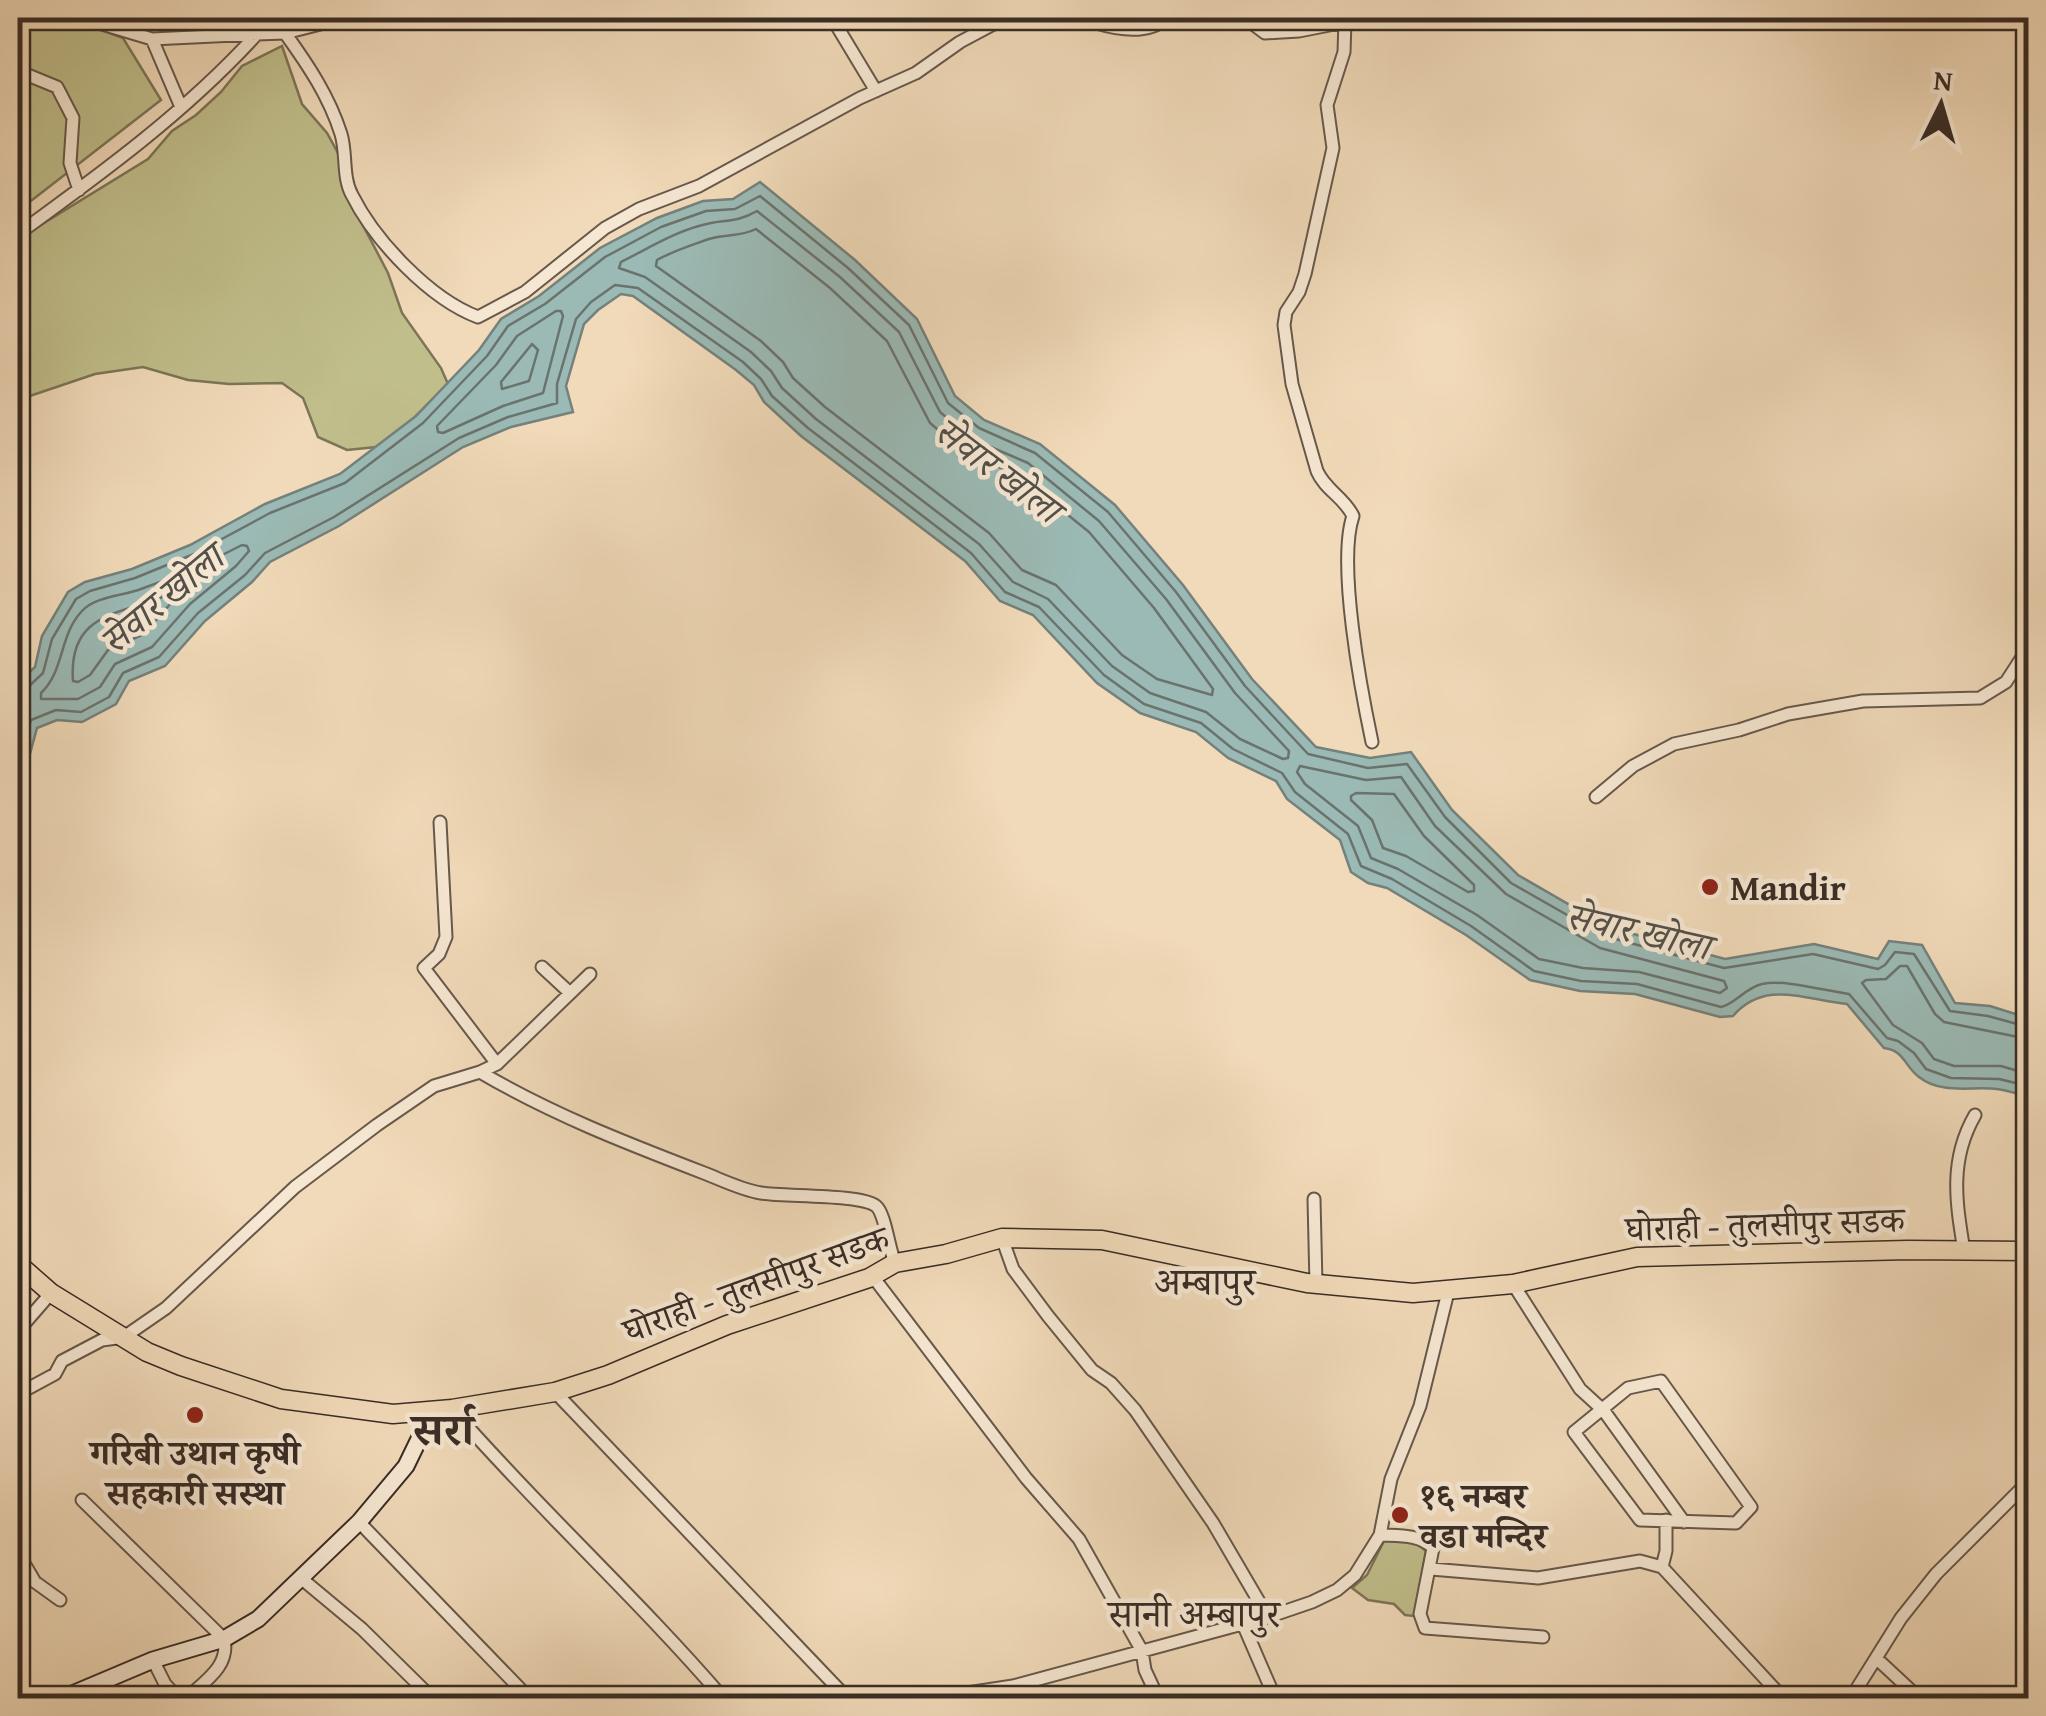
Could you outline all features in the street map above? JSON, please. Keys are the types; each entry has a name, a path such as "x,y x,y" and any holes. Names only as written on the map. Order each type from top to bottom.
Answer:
{"main road":[{"name":"घोराही - तुलसीपुर सडक","path":"18,1264 51,1293 147,1352 246,1390 354,1411 422,1412 554,1392 608,1375 727,1325 869,1278 895,1263 1002,1238 1102,1240 1316,1284 1413,1293 1513,1284 1636,1256 2028,1251"}],"street":[{"path":"82,18 152,39 285,32 344,18"},
{"path":"832,18 876,91"},
{"path":"285,32 321,84 342,137 349,191 374,232 459,310 478,317 525,292 605,228 639,209 700,186 876,91 916,74 960,42 1005,18"},
{"path":"1080,18 1121,29 1160,24 1168,18"},
{"path":"1245,18 1265,33 1298,32 1366,18"},
{"path":"1792,18 1798,22 1806,18"},
{"path":"1345,22 1344,52 1326,105 1332,148 1329,166 1305,274 1286,312 1284,325 1292,384 1316,471 1322,484 1342,500 1353,516 1346,544 1358,660 1372,742"},
{"path":"18,234 215,80 256,34"},
{"path":"152,39 181,107"},
{"path":"18,70 57,87 73,118 70,164 78,190"},
{"path":"1596,797 1633,766 1674,744 1739,730 1788,714 1864,701 1980,698 2006,682 2028,648"},
{"path":"440,822 446,937 439,954 424,968 497,1064"},
{"path":"542,967 570,993"},
{"path":"18,1394 55,1374 62,1360 102,1340 124,1337 166,1308 296,1187 376,1124 434,1086 497,1064 590,974"},
{"path":"480,1072 557,1114 759,1193 876,1206 895,1263"},
{"path":"1964,1251 1956,1198 1960,1141 1975,1116"},
{"path":"1314,1199 1316,1284"},
{"path":"1002,1238 1013,1268 1048,1316 1092,1370 1135,1410 1212,1523 1268,1616"},
{"path":"869,1278 877,1282 1026,1478 1080,1539 1142,1651 1144,1670 1158,1698"},
{"path":"1513,1284 1580,1389 1601,1408 1684,1522"},
{"path":"956,1698 967,1692 1014,1686 1243,1624 1337,1590 1367,1560 1380,1534 1392,1478 1420,1406 1448,1292"},
{"path":"18,1331 51,1293"},
{"path":"1660,1381 1751,1507 1736,1523 1666,1520 1640,1520 1574,1432 1628,1388 1660,1381"},
{"path":"554,1392 847,1698"},
{"path":"452,1409 506,1472 680,1648 723,1698"},
{"path":"63,1698 153,1660 224,1639 258,1619 359,1522 406,1466 422,1434 422,1412"},
{"path":"1851,1698 1902,1618 1936,1574 2028,1482"},
{"path":"82,1500 224,1639 224,1661 187,1698"},
{"path":"1662,1567 1666,1520"},
{"path":"359,1522 529,1698"},
{"path":"1380,1534 1416,1538 1432,1548 1420,1614 1425,1628 1434,1632 1542,1636"},
{"path":"18,1560 35,1582 60,1600"},
{"path":"1431,1569 1538,1578 1640,1561 1662,1567 1783,1698"},
{"path":"302,1579 362,1628 432,1698"},
{"path":"1243,1624 1275,1698"},
{"path":"1876,1658 1918,1698"},
{"path":"153,1660 165,1684 178,1698"}],"shaded area":[{"path":"18,18 70,18 123,38 161,100 18,211"},
{"path":"282,46 302,104 338,153 346,193 388,273 402,313 448,384 386,446 347,450 318,437 303,398 282,383 188,380 143,367 95,374 18,400 18,239 148,159 172,131 221,92 242,66"},
{"path":"1385,1539 1416,1543 1426,1551 1414,1616 1405,1615 1394,1604 1368,1600 1352,1588 1367,1575"}],"water":[{"name":"सेवार खोला","path":"760,182 855,260 917,319 955,396 984,420 1040,444 1115,505 1183,585 1252,679 1316,747 1370,758 1411,752 1452,810 1518,875 1608,927 1725,959 1814,944 1878,959 1889,941 1922,945 1955,1003 1990,1006 2028,1018 2028,1096 1928,1083 1896,1052 1884,1048 1847,1004 1772,995 1745,1005 1733,1016 1720,1017 1635,994 1580,991 1530,980 1466,935 1387,888 1368,883 1351,872 1340,840 1287,799 1276,781 1228,758 1196,732 1140,713 1097,683 1033,615 1000,601 965,561 801,436 736,370 633,296 621,294 584,324 566,386 573,412 511,427 463,447 339,526 270,562 205,621 165,666 129,681 116,704 82,722 57,720 37,728 18,798 18,683 35,667 42,636 68,592 85,582 132,569 190,545 265,504 340,474 416,416 479,350 501,319 539,296 600,248 657,218 703,201 733,199"}],"place":[{"name":"Mandir","path":"1710,887"},
{"name":"गरिबी उथान कृषी सहकारी सस्था","path":"195,1415"},
{"name":"१६ नम्बर वडा मन्दिर","path":"1400,1515"}],"district":[{"name":"अम्बापुर","path":"1205,1281"},
{"name":"सर्रा","path":"443,1428"},
{"name":"सानी अम्बापुर","path":"1194,1613"}]}
